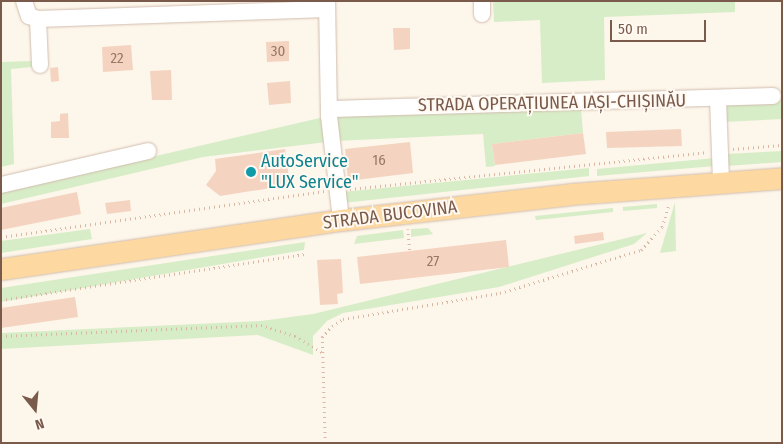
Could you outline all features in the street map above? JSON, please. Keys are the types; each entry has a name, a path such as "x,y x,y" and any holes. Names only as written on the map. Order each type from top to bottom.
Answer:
{"main road":[{"name":"STRADA BUCOVINA","path":"1,269 341,220 674,186 782,178"}],"street":[{"path":"24,1 29,16 38,19 327,5 331,109 341,220"},
{"path":"38,19 40,65"},
{"name":"STRADA OPERAȚIUNEA IAȘI-CHIȘINĂU","path":"331,109 773,96"},
{"path":"718,99 721,182"},
{"path":"1,185 148,151"}],"path":[{"path":"1,237 337,190 782,145"},
{"path":"324,443 322,337 343,319 500,293 641,250 662,226 674,186"},
{"path":"408,228 410,251"},
{"path":"1,300 305,254"},
{"path":"1,336 261,325 295,336 323,353"}],"green space":[{"path":"493,1 735,1 735,12 604,17 605,80 542,83 540,20 494,22"},
{"path":"32,61 32,67 11,69 14,164 1,167 1,62"},
{"path":"782,101 782,119 724,122 723,105"},
{"path":"581,109 583,133 492,144 495,166 486,167 483,134 336,141 334,115"},
{"path":"324,117 327,142 203,157 1,204 1,192"},
{"path":"782,151 782,162 726,166 726,154"},
{"path":"715,158 715,166 597,176 597,169"},
{"path":"589,168 589,176 343,203 342,192"},
{"path":"675,202 676,251 660,253"},
{"path":"657,204 657,208 623,211 623,207"},
{"path":"613,208 613,212 536,220 535,216"},
{"path":"428,228 433,234 411,237 411,229"},
{"path":"90,229 92,239 1,253 1,241"},
{"path":"403,230 404,238 354,244 357,236"},
{"path":"647,233 634,244 499,287 343,313 327,321 313,336 313,355 258,335 1,349 1,333 261,321 313,314"},
{"path":"305,242 304,250 1,302 1,288"}],"building":[{"path":"393,28 410,28 410,49 394,50"},
{"path":"289,41 289,61 267,62 266,42"},
{"path":"131,45 133,70 103,72 102,47"},
{"path":"58,67 59,81 51,82 50,68"},
{"path":"171,70 172,100 152,100 150,71"},
{"path":"290,81 291,103 269,105 267,83"},
{"path":"68,113 69,138 51,138 51,122 60,121 60,114"},
{"path":"681,129 682,146 607,148 606,132"},
{"path":"583,133 586,154 495,165 492,144"},
{"path":"410,142 413,173 348,181 345,149"},
{"name":"AutoService \"LUX Service\"","path":"285,149 290,185 220,196 206,185 216,171 215,159"},
{"path":"77,192 81,214 1,230 1,208"},
{"path":"130,200 131,211 107,214 105,203"},
{"path":"603,232 604,240 575,244 574,236"},
{"path":"506,240 509,267 360,284 357,257"},
{"path":"341,259 343,293 337,294 338,304 320,305 317,260"},
{"path":"75,297 78,317 1,328 1,308"}],"place":[{"name":"AutoService \"LUX Service\"","path":"251,172"}]}
